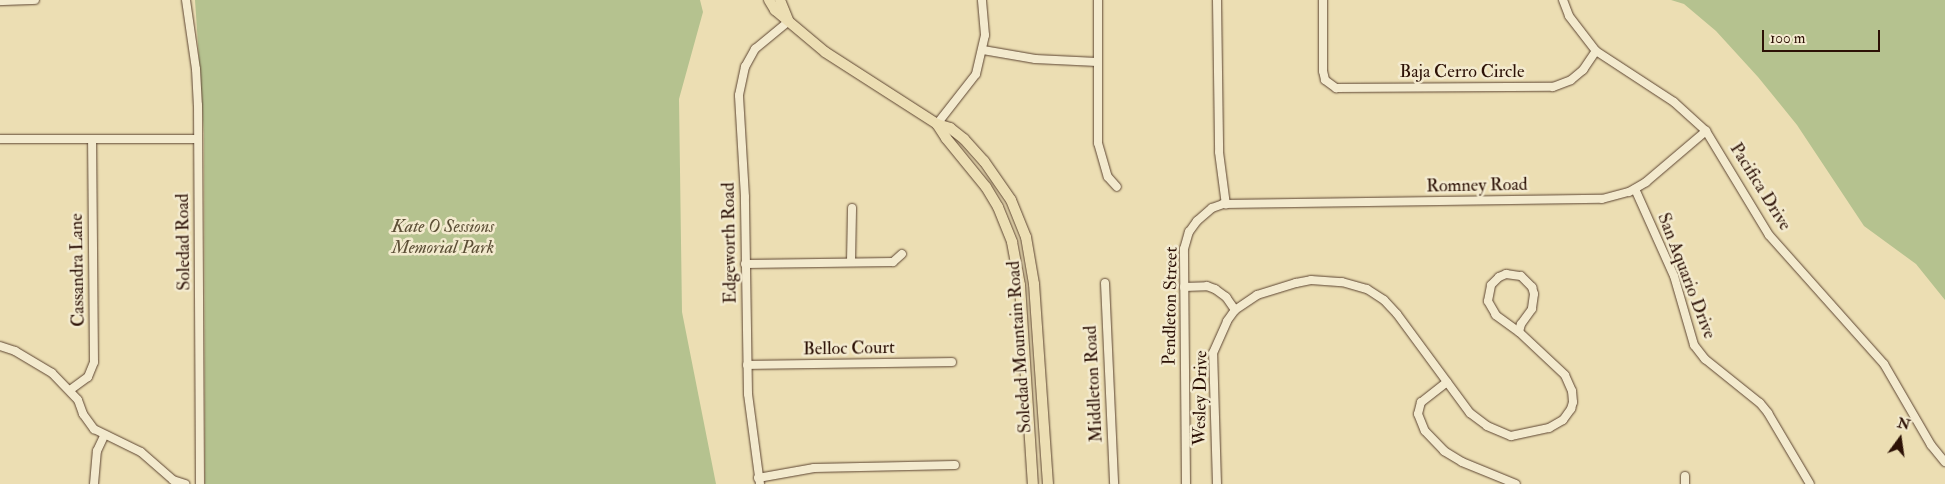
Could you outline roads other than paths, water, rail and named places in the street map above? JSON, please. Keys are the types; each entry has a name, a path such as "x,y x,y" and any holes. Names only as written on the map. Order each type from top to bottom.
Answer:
{"main road":[{"name":"Soledad Mountain Road","path":"769,0 775,10 825,52 937,124 950,128 964,139 984,161 1010,200 1026,237 1034,284 1048,484"},
{"path":"780,0 789,21"},
{"name":"Soledad Mountain Road","path":"937,124 986,187 998,207 1012,242 1020,285 1033,484"}],"street":[{"path":"0,1 35,0"},
{"name":"Soledad Road","path":"186,0 196,69 200,484"},
{"path":"937,124 976,74 985,35 982,0"},
{"path":"1098,0 1098,143 1108,177 1117,187"},
{"path":"1217,0 1219,152 1226,204"},
{"name":"Baja Cerro Circle","path":"1323,0 1323,71 1325,80 1336,88 1553,87 1571,80 1584,70 1596,52"},
{"name":"Pacifica Drive","path":"1563,0 1569,16 1596,52 1674,102 1706,131 1769,236 1884,364 1931,445 1945,462"},
{"name":"Edgeworth Road","path":"759,481 747,365 745,197 738,95 745,67 755,49 789,21"},
{"path":"983,50 1035,59 1097,62"},
{"name":"Romney Road","path":"1226,204 1602,199 1635,188 1646,182 1706,131"},
{"path":"0,139 197,139"},
{"name":"Cassandra Lane","path":"70,390 88,377 94,362 92,139"},
{"name":"San Aquario Drive","path":"1635,188 1674,276 1694,345 1705,359 1760,404 1768,413 1810,484"},
{"name":"Pendleton Street","path":"1186,484 1184,249 1189,232 1197,221 1212,208 1226,204"},
{"path":"851,262 852,208"},
{"path":"745,264 893,262 902,254"},
{"path":"1506,274 1521,276 1532,287 1534,294 1532,309 1521,324 1519,332 1496,315 1488,301 1491,285 1499,277 1506,274"},
{"name":"Wesley Drive","path":"1216,484 1213,353 1219,337 1235,310 1257,295 1296,282 1312,280 1342,282 1367,290 1384,300 1397,314 1470,412 1502,433 1520,435 1549,428 1563,420 1571,409 1573,402 1572,391 1565,375 1519,332"},
{"name":"Middleton Road","path":"1105,283 1114,484"},
{"path":"1184,287 1207,286 1214,289 1226,297 1235,310"},
{"path":"0,346 34,361 52,373 70,390 94,429 104,436 141,452 173,480 185,484"},
{"name":"Belloc Court","path":"747,365 952,362"},
{"path":"1447,382 1421,402 1418,414 1425,431 1444,451 1462,462 1516,484"},
{"path":"94,484 97,451 104,436"},
{"path":"759,481 814,468 955,465"}],"park label":[{"name":"Kate O Sessions Memorial Park","path":"443,238"}]}
